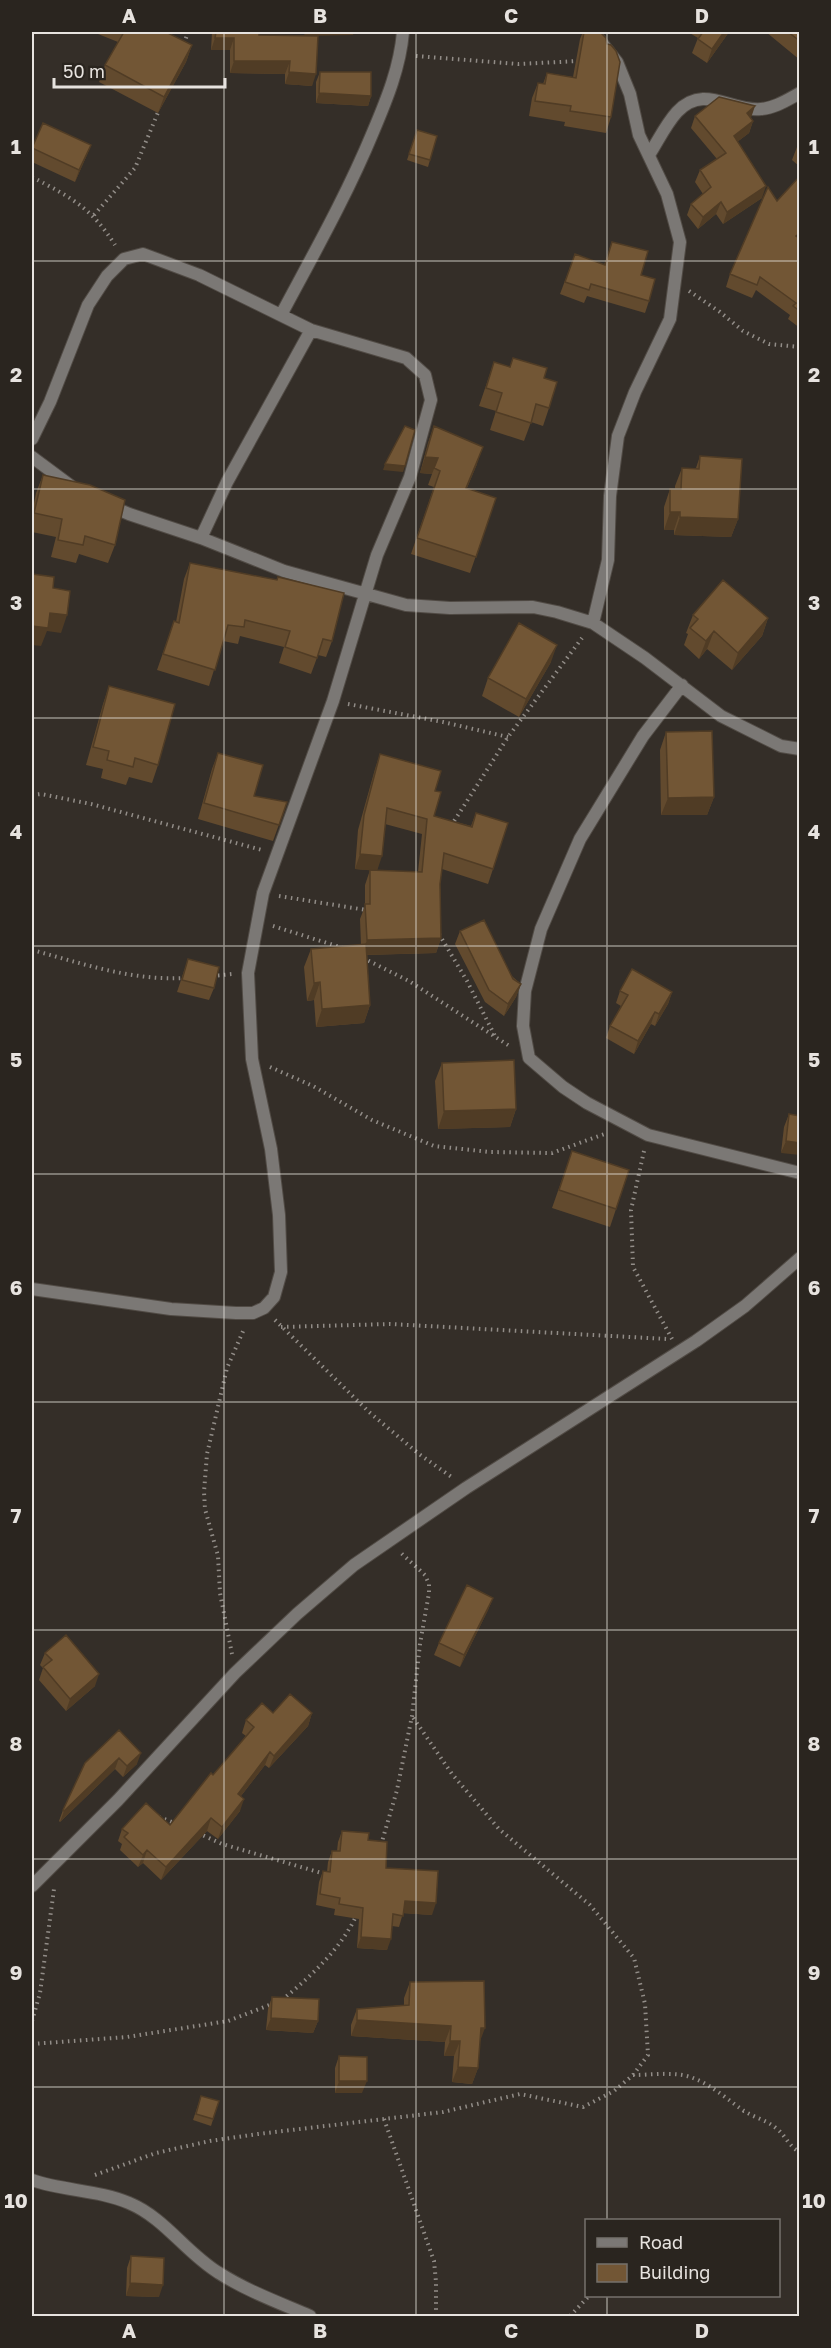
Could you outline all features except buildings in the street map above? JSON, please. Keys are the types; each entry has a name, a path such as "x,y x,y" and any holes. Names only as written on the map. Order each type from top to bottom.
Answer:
{"street":[{"path":"281,315 357,170 387,98 401,55 403,32"},
{"path":"593,32 617,62 630,94 639,135 667,194 680,242 670,319 635,392 618,436 610,496 608,560 593,623"},
{"path":"649,154 678,111 691,102 702,98 758,110 779,105 800,93"},
{"path":"32,439 50,402 88,305 107,276 124,259 143,254 200,275 311,330 406,358 425,375 431,400 410,477 377,555 333,701 263,893 257,921 248,973 252,1059 271,1149 280,1242 279,1281 274,1298 258,1310 171,1308 32,1289"},
{"path":"201,538 227,482 311,330"},
{"path":"32,457 80,491"},
{"path":"98,501 284,571 406,605 450,608 533,607 593,623 682,685 721,716 781,746 800,749"},
{"path":"682,685 643,736 580,839 542,928 525,991 524,1026 529,1058 586,1103 648,1135 800,1173"},
{"path":"32,1886 118,1800 235,1673 305,1607 354,1565 387,1540 466,1488 696,1341 746,1306 800,1258"},
{"path":"32,2180 47,2186 128,2202 155,2216 190,2251 219,2274 310,2316"}],"path":[{"path":"181,52 188,32"},
{"path":"401,55 518,64 569,60 617,62"},
{"path":"94,215 135,168 162,103"},
{"path":"32,177 66,195 94,215 124,259"},
{"path":"676,283 720,312 743,331 769,344 800,347"},
{"path":"450,831 453,820 508,737 593,623"},
{"path":"333,701 508,737"},
{"path":"32,795 41,794 91,804 277,854"},
{"path":"263,893 367,910"},
{"path":"257,921 344,949"},
{"path":"436,927 496,1038"},
{"path":"32,950 135,977 160,980 186,978"},
{"path":"353,953 409,981 529,1058"},
{"path":"206,976 248,973"},
{"path":"252,1059 313,1086 372,1120 434,1146 490,1152 552,1153 627,1126"},
{"path":"648,1135 631,1210 633,1267 672,1339"},
{"path":"235,1673 220,1593 218,1556 205,1509 204,1492 207,1454 227,1368 238,1340 258,1310 281,1327 369,1412 419,1454 466,1488"},
{"path":"281,1327 390,1324 696,1341"},
{"path":"378,1854 397,1790 412,1716 429,1584 424,1575 387,1540"},
{"path":"88,2176 108,2172 156,2153 210,2142 443,2112 520,2094 583,2108 614,2091 633,2075 648,2055 645,2004 634,1958 590,1905 499,1829 452,1774 412,1716"},
{"path":"151,1813 186,1828"},
{"path":"195,1832 233,1847 328,1875"},
{"path":"32,2021 40,1993 49,1938 57,1859"},
{"path":"32,2044 127,2037 228,2021 283,2000 332,1952 351,1927 360,1907"},
{"path":"633,2075 673,2074 692,2077 706,2084 747,2113 778,2129 794,2149 800,2152"},
{"path":"384,2119 434,2261 436,2316"},
{"path":"570,2316 587,2297"}]}
